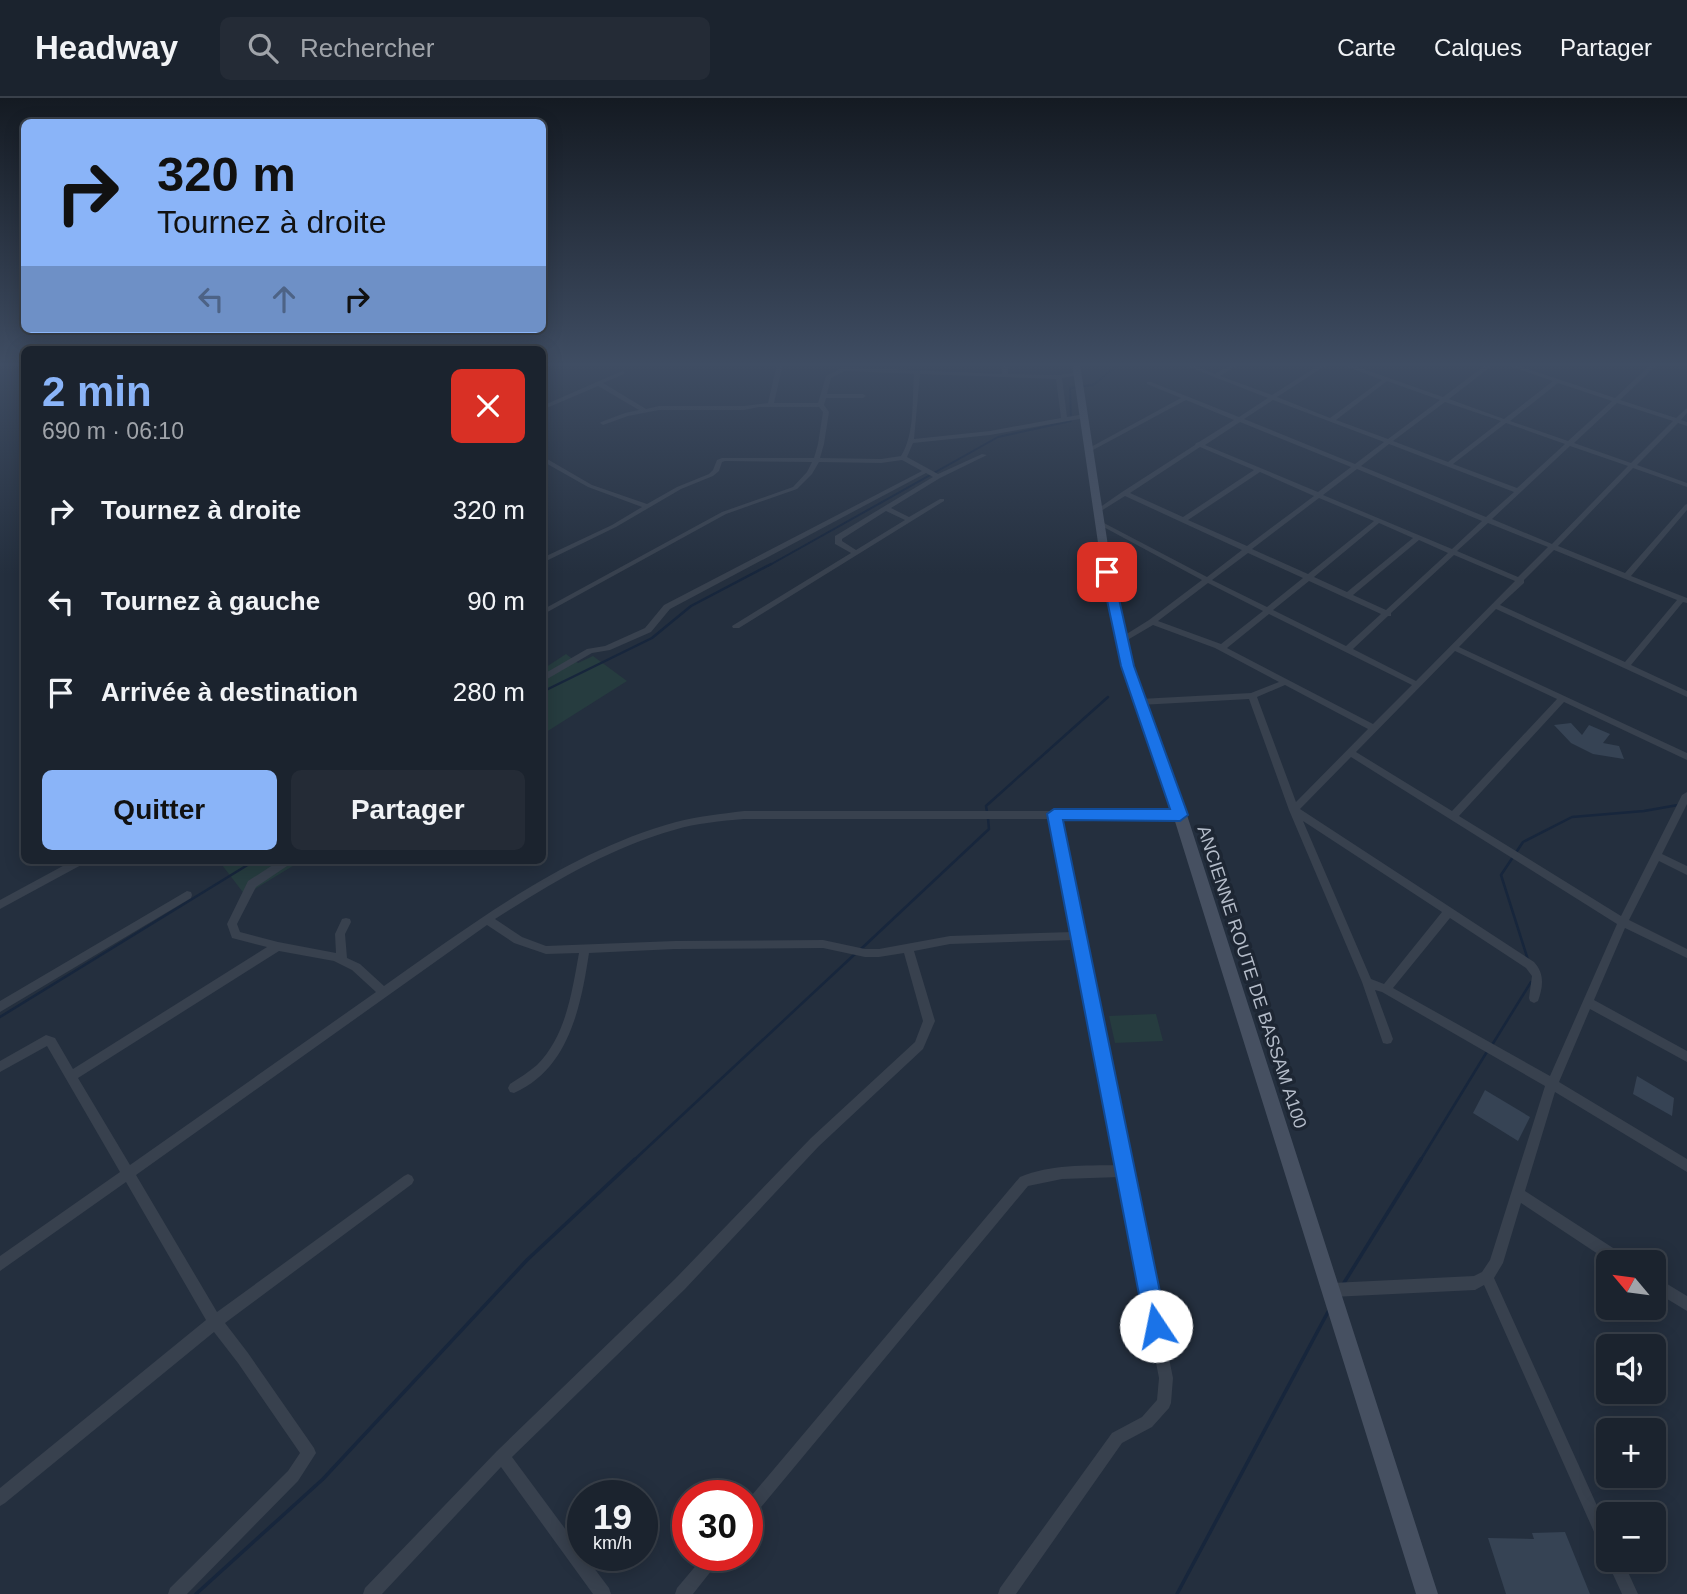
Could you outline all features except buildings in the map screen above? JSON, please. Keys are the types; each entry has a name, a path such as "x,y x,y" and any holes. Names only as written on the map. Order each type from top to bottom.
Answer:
{"main road":[{"name":"ANCIENNE ROUTE DE BASSAM A100","path":"1088,434 1121,640 1180,815 1427,1594"}],"street":[{"path":"546,611 724,513 794,488 810,474 818,458 822,434"},
{"path":"903,458 911,434"},
{"path":"910,441 982,434"},
{"path":"1091,449 1119,434"},
{"path":"1214,434 1124,493 1100,516 1205,579 1418,685"},
{"path":"1273,434 1684,600 1626,666"},
{"path":"1367,434 1518,491"},
{"path":"1121,640 1152,622 1399,434"},
{"path":"1448,465 1489,434"},
{"path":"1542,434 1687,485"},
{"path":"1347,650 1581,434"},
{"path":"1294,810 1664,434"},
{"path":"1198,444 1521,581"},
{"path":"856,553 838,542 838,538 938,477 984,454"},
{"path":"546,559 711,475 716,471 719,461 724,459 818,458 881,461 903,458 938,477"},
{"path":"546,460 590,486 647,506"},
{"path":"1183,520 1259,470"},
{"path":"546,677 590,652 607,648 648,630 667,607 781,549 839,514 926,471"},
{"path":"1124,493 1388,614"},
{"path":"736,626 942,500"},
{"path":"1627,576 1687,506"},
{"path":"886,508 910,520"},
{"path":"1222,648 1379,520"},
{"path":"1348,596 1419,537"},
{"path":"1496,606 1687,694"},
{"path":"1152,622 1222,648 1375,729"},
{"path":"1455,648 1687,757"},
{"path":"1140,702 1252,696 1285,682"},
{"path":"1252,696 1294,810 1367,982 1387,1039"},
{"path":"1453,816 1562,699"},
{"path":"1350,753 1623,922 1687,954"},
{"path":"1332,1290 1475,1283 1487,1277 1496,1263 1552,1084 1623,922 1687,795"},
{"path":"1294,810 1537,971 1534,998"},
{"path":"1006,1594 1117,1438 1147,1422 1164,1403 1166,1378 1054,814"},
{"path":"0,1264 487,919 563,871 621,843 676,825 744,815 1180,815"},
{"path":"1656,855 1687,871"},
{"path":"0,905 75,864"},
{"path":"282,864 252,884 232,924 236,934 342,960 356,967 383,991"},
{"path":"0,1007 187,895"},
{"path":"1386,989 1448,912"},
{"path":"487,919 518,940 538,948 822,944 865,953 879,953 950,940 1078,936"},
{"path":"342,960 340,934 346,922"},
{"path":"71,1076 278,946"},
{"path":"514,1088 541,1068 561,1038 580,977 585,948"},
{"path":"371,1594 502,1456 680,1284 815,1142 919,1045 929,1021 908,948"},
{"path":"1367,982 1386,989 1552,1084 1687,1166"},
{"path":"1587,1002 1687,1057"},
{"path":"0,1067 46,1040 51,1042 215,1322 309,1453 293,1476 176,1594"},
{"path":"763,1494 1024,1181 1056,1174 1127,1171"},
{"path":"0,1498 215,1322 408,1180"},
{"path":"1518,1194 1604,1250"},
{"path":"1487,1277 1596,1520"},
{"path":"1666,1291 1687,1304"},
{"path":"502,1456 603,1594"},
{"path":"683,1594 702,1571"},
{"path":"1620,1572 1630,1594"}],"green space":[{"path":"566,654 578,663 593,656 627,681 546,732 546,667"},
{"path":"221,864 296,864 245,895"},
{"path":"1156,1014 1163,1041 1115,1043 1109,1016"}],"waterway":[{"path":"768,566 998,437 1013,434"},
{"path":"546,690 652,638 691,606 771,564"},
{"path":"987,812 986,806 1108,697"},
{"path":"1528,960 1501,875 1523,842 1572,817 1644,811 1678,805"},
{"path":"861,949 989,829 988,818"},
{"path":"0,1017 249,864"},
{"path":"633,1161 856,953"},
{"path":"1492,1045 1531,982"},
{"path":"1420,1161 1488,1050"},
{"path":"196,1594 323,1479 527,1260 635,1159"},
{"path":"1342,1286 1421,1159"},
{"path":"1177,1594 1329,1310"}],"route":[{"path":"1107,572 1128,666 1180,815 1054,814 1156,1326"}]}
